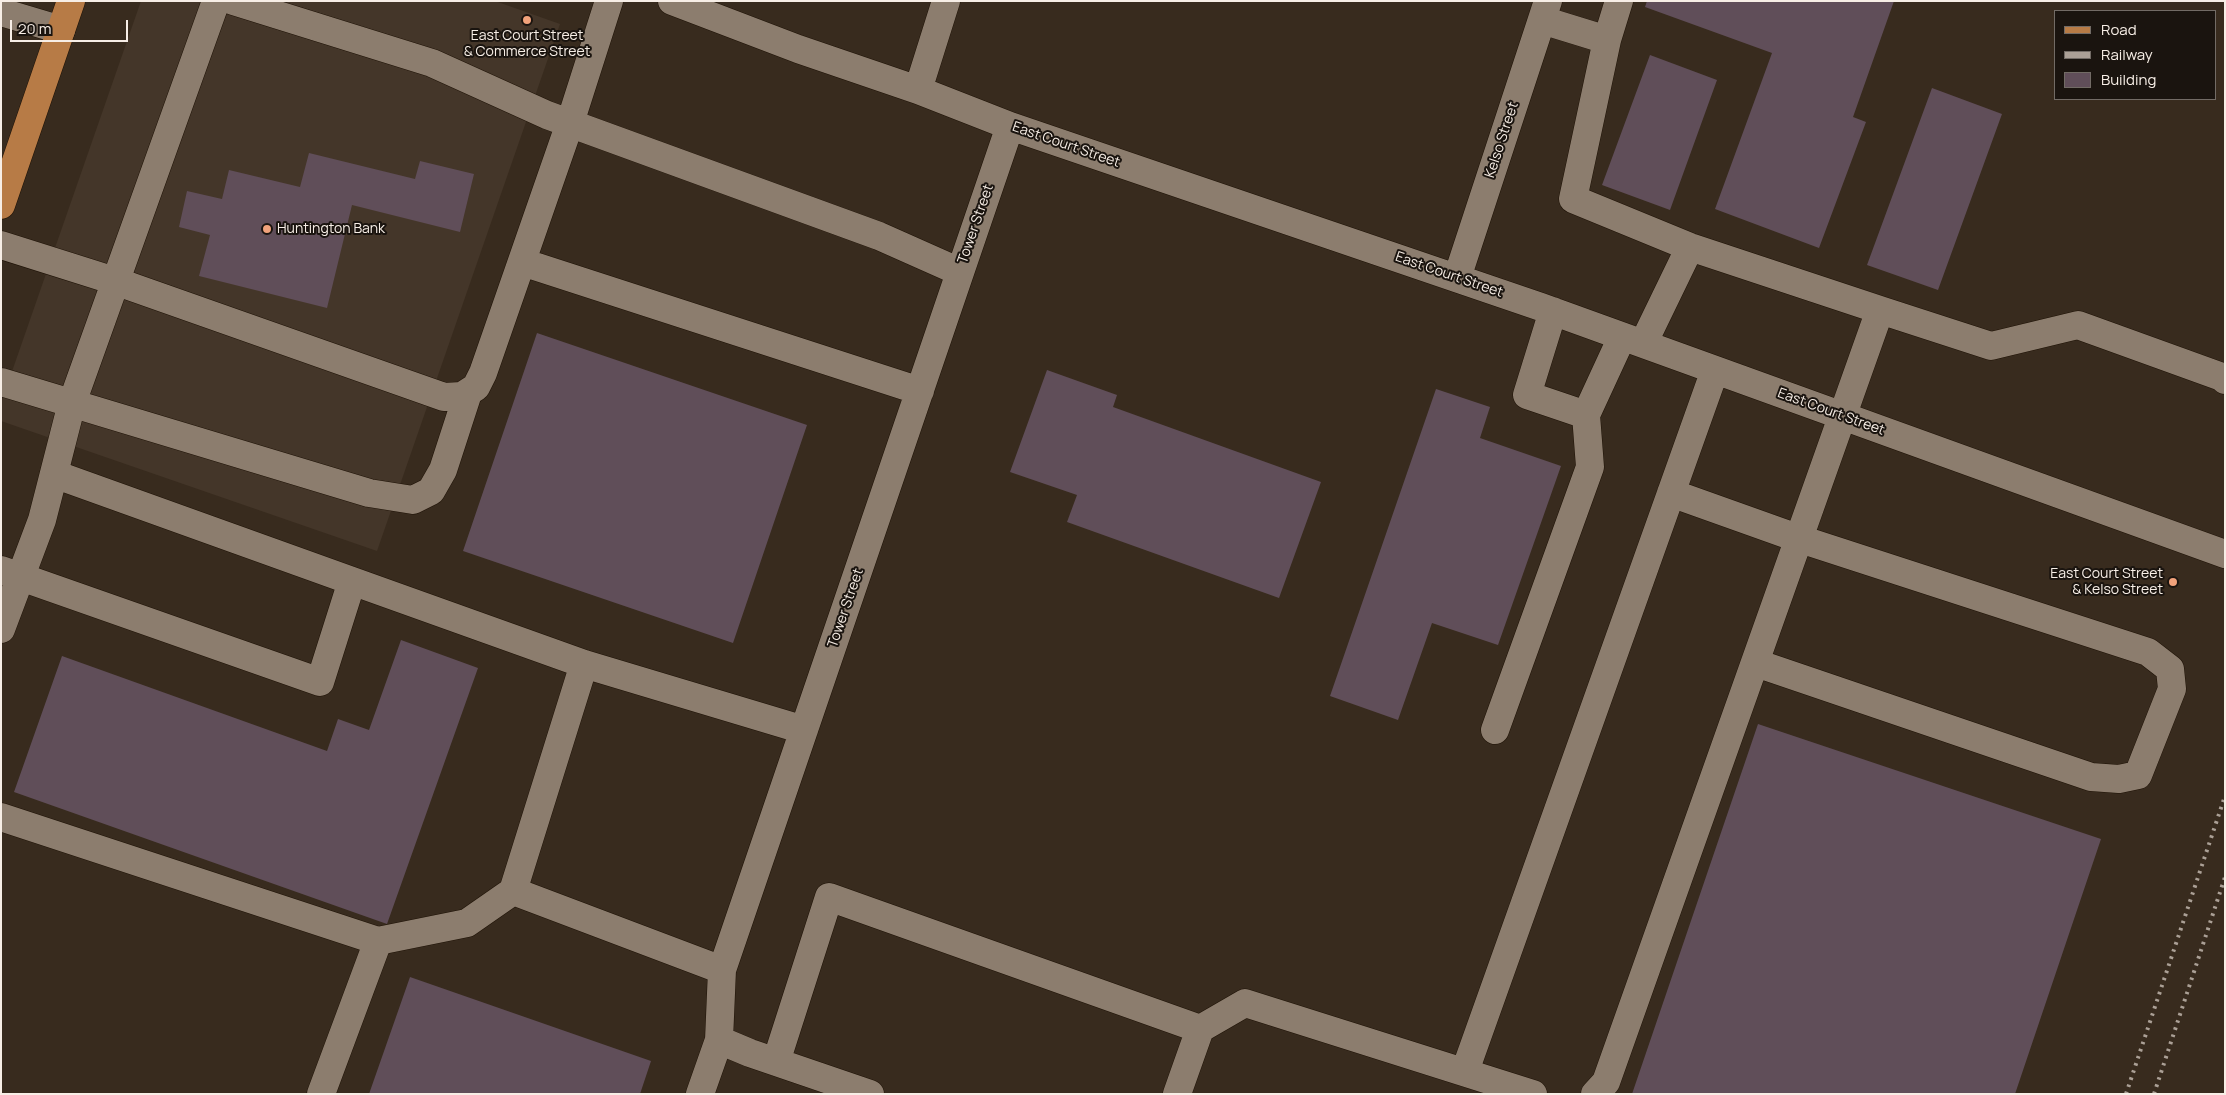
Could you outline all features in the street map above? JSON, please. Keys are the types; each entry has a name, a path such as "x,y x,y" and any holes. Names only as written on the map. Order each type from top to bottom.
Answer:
{"main road":[{"path":"1,204 71,1"}],"street":[{"path":"1,629 11,573 42,520 72,403 114,281 216,1"},
{"path":"233,1 432,63 570,123 879,236 960,272"},
{"path":"1,245 114,281 444,397 462,396 476,387 483,373 570,123 609,1"},
{"name":"East Court Street","path":"672,1 798,49 918,90 1010,126 1553,311 2225,554"},
{"path":"918,90 946,1"},
{"path":"1619,1 1607,40 1573,199 1690,247 1991,346 2078,324 2222,377 2225,380"},
{"path":"1545,10 1607,40"},
{"name":"Kelso Street","path":"1457,278 1545,10"},
{"path":"1,12 61,30"},
{"name":"Tower Street","path":"700,1094 719,1040 722,970 1010,126"},
{"path":"1495,730 1590,467 1586,415 1690,247"},
{"path":"522,262 920,391"},
{"path":"1595,1094 1606,1082 1800,540 1880,310"},
{"path":"1553,311 1527,395 1586,415"},
{"path":"1465,1071 1715,370"},
{"path":"1,382 369,493 413,500 431,491 443,470 468,392"},
{"path":"54,474 584,664 804,730"},
{"path":"1671,493 1800,540 2148,652 2170,668 2172,689 2138,775 2119,779 2091,777 1756,663"},
{"path":"11,573 320,682 352,581"},
{"path":"1,817 378,941 467,923 513,891 584,664"},
{"path":"513,891 722,970"},
{"path":"776,1062 829,897 1200,1029"},
{"path":"321,1094 378,941"},
{"path":"1177,1094 1200,1029 1245,1002 1533,1094"},
{"path":"719,1040 776,1062 870,1094"}],"shaded area":[{"path":"141,1 495,1 560,24 377,551 1,421 1,403"}],"building":[{"path":"1647,1 1894,1 1853,117 1866,122 1819,248 1715,209 1772,53 1645,7"},
{"path":"1650,55 1717,80 1670,210 1602,185"},
{"path":"1932,88 2002,114 1938,290 1867,265"},
{"name":"Huntington Bank","path":"309,153 415,179 420,161 474,174 460,232 352,205 327,308 199,276 210,235 179,227 187,191 222,199 229,170 300,187"},
{"path":"537,333 807,425 733,643 463,551"},
{"path":"1047,370 1117,395 1113,407 1321,482 1279,598 1067,522 1077,495 1010,472"},
{"path":"1436,389 1490,407 1480,438 1561,466 1498,645 1432,623 1398,720 1330,696"},
{"path":"401,640 478,668 387,924 14,792 62,656 327,751 338,719 369,730"},
{"path":"1758,724 2101,839 2015,1094 1632,1094"},
{"path":"410,977 651,1061 640,1094 369,1094"}],"railway":[{"path":"2126,1094 2225,796"},
{"path":"2154,1094 2225,877"}],"place":[{"name":"East Court Street & Commerce Street","path":"527,20"},
{"name":"Huntington Bank","path":"267,229"},
{"name":"East Court Street & Kelso Street","path":"2173,582"}]}
